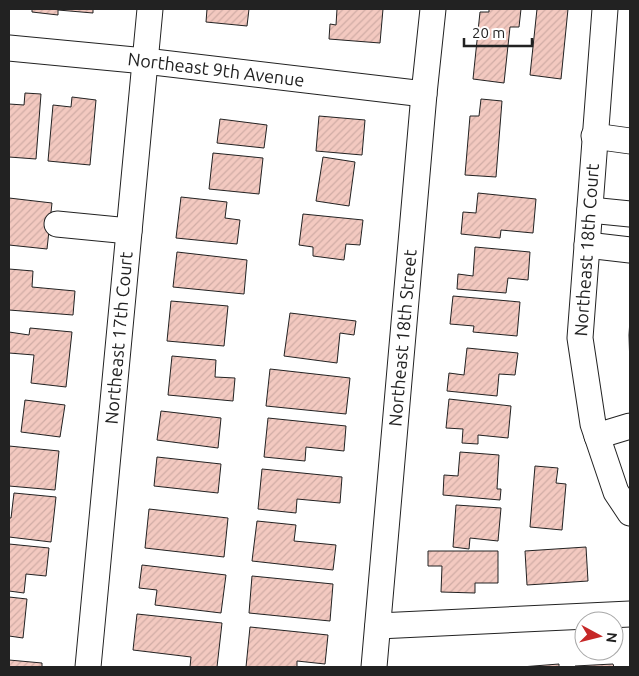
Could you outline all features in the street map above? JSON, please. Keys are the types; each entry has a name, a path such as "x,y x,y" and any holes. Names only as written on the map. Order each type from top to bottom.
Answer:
{"street":[{"name":"Northeast 17th Court","path":"88,667 150,9"},
{"name":"Northeast 18th Street","path":"374,667 433,9"},
{"name":"Northeast 18th Court","path":"605,9 580,338 593,424 616,492 630,513"},
{"name":"Northeast 9th Avenue","path":"9,48 145,61 424,94"},
{"path":"594,136 630,142"},
{"path":"590,210 630,214"},
{"path":"57,224 129,231"},
{"path":"587,245 630,250"},
{"path":"597,436 630,426"},
{"path":"378,626 630,614"}],"building":[{"path":"32,9 93,9 93,13 58,10 58,15 32,12"},
{"path":"207,9 249,9 247,26 206,22"},
{"path":"337,9 383,9 380,43 329,39 330,24 336,25"},
{"path":"489,9 521,9 519,27 510,27 504,83 473,79 480,12 489,12"},
{"path":"537,9 568,9 561,79 530,75"},
{"path":"25,93 41,94 36,159 9,157 9,104 24,105"},
{"path":"72,97 96,100 90,165 48,161 53,105 71,107"},
{"path":"481,99 502,101 496,177 465,175 470,116 479,116"},
{"path":"319,116 365,120 362,155 316,151"},
{"path":"220,119 267,125 264,148 217,143"},
{"path":"213,153 263,158 259,194 209,189"},
{"path":"323,157 355,162 349,206 316,201"},
{"path":"478,193 536,199 533,233 501,230 500,238 461,234 463,212 476,213"},
{"path":"181,197 227,202 225,218 240,220 237,244 176,238"},
{"path":"9,198 52,203 47,249 9,245"},
{"path":"303,214 363,220 360,245 346,244 344,260 313,256 313,247 299,245"},
{"path":"475,247 530,252 528,280 508,278 506,293 457,289 458,274 473,276"},
{"path":"177,252 247,260 244,294 173,287"},
{"path":"9,269 33,271 32,287 75,291 73,315 9,310"},
{"path":"453,296 520,302 517,336 473,332 474,326 450,324"},
{"path":"171,301 228,306 224,346 167,341"},
{"path":"290,313 356,321 354,335 340,333 337,363 284,356"},
{"path":"630,319 630,368 629,335"},
{"path":"30,328 72,332 66,387 31,383 34,355 9,353 9,332 29,335"},
{"path":"467,348 518,353 515,375 499,374 497,396 447,391 449,373 464,375"},
{"path":"172,356 216,360 215,377 235,378 233,401 168,395"},
{"path":"270,369 350,378 346,414 266,406"},
{"path":"449,399 511,406 508,438 478,435 478,444 462,443 463,429 446,428"},
{"path":"25,400 65,405 60,437 21,432"},
{"path":"161,411 221,418 218,448 157,440"},
{"path":"268,418 346,426 344,451 306,447 305,461 264,457"},
{"path":"9,446 59,451 55,490 9,486"},
{"path":"460,452 499,455 497,489 501,489 500,500 443,495 444,475 458,476"},
{"path":"157,457 221,464 218,493 154,486"},
{"path":"535,466 558,468 556,483 566,484 562,530 530,527"},
{"path":"262,469 342,477 340,503 297,499 296,513 258,509"},
{"path":"14,493 56,497 51,542 9,537 9,518 11,518"},
{"path":"456,505 501,508 498,541 470,538 469,549 453,547"},
{"path":"149,509 228,518 224,557 145,548"},
{"path":"257,521 296,525 294,541 336,545 333,570 252,561"},
{"path":"9,544 49,548 46,576 26,574 24,593 9,591"},
{"path":"586,547 588,581 527,585 525,551"},
{"path":"428,551 498,551 498,583 475,583 475,593 441,592 442,566 428,566"},
{"path":"142,565 226,575 221,613 155,605 157,590 139,588"},
{"path":"252,576 333,584 330,621 249,613"},
{"path":"9,597 27,599 23,638 9,636"},
{"path":"137,614 222,623 217,667 190,667 191,657 133,650"},
{"path":"250,627 328,635 325,664 297,661 297,667 246,667"},
{"path":"9,660 42,663 42,667 9,667"},
{"path":"559,664 559,667 521,667"},
{"path":"613,664 614,667 575,667 575,666"}]}
